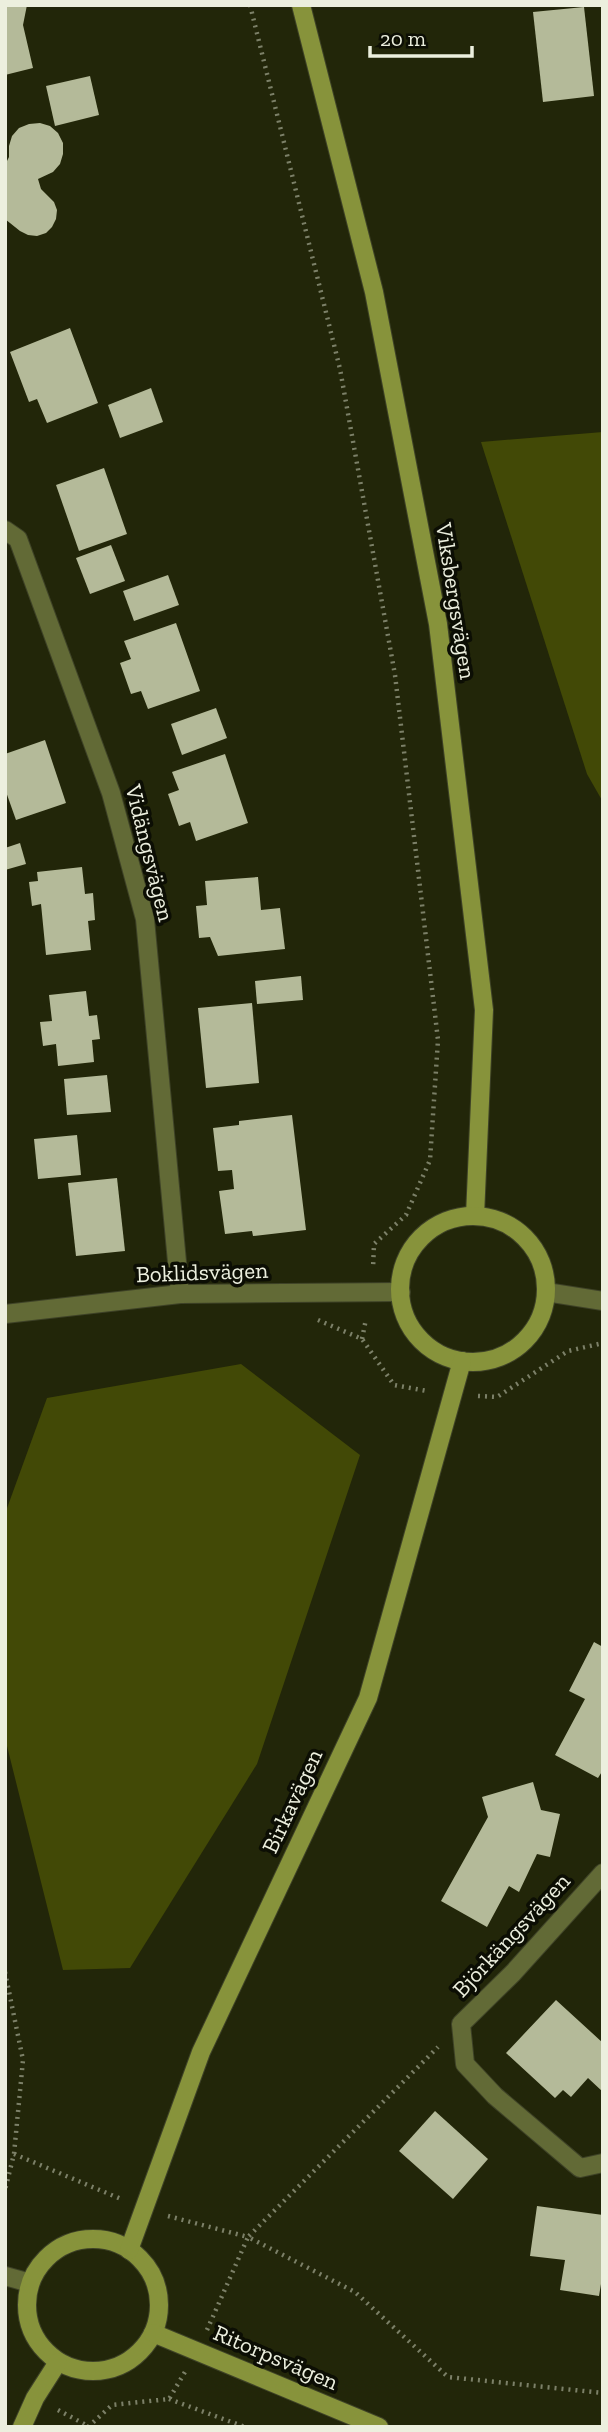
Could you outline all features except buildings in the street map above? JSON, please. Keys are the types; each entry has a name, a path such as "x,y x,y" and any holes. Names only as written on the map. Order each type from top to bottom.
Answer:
{"street":[{"name":"Viksbergsvägen","path":"301,5 374,292 438,624 484,1010 475,1216"},
{"name":"Vidängsvägen","path":"5,530 18,539 111,793 145,919 180,1294"},
{"path":"475,1216 495,1219 513,1227 526,1238 544,1271 547,1292 540,1318 523,1342 495,1359 479,1362 462,1361 435,1351 419,1337 407,1319 401,1292 405,1264 422,1238 443,1223 458,1217 475,1216"},
{"name":"Boklidsvägen","path":"5,1314 180,1294 401,1292"},
{"path":"547,1292 603,1301"},
{"name":"Birkavägen","path":"129,2250 201,2052 368,1698 462,1361"},
{"name":"Björkängsvägen","path":"603,1873 513,1973 461,2024 465,2064 495,2096 580,2168 603,2163"},
{"path":"94,2239 112,2242 129,2250 141,2259 156,2286 159,2302 153,2333 138,2354 112,2369 82,2371 58,2362 43,2349 32,2333 26,2308 30,2283 45,2259 64,2246 94,2239"},
{"path":"5,2276 30,2283"},
{"name":"Ritorpsvägen","path":"153,2333 379,2427"},
{"path":"22,2427 35,2398 58,2362"}],"path":[{"path":"250,5 340,369 395,675 438,1040 430,1160 405,1215 374,1244 372,1293 362,1339"},
{"path":"5,1972 23,2060 14,2154 5,2190"},
{"path":"169,2399 198,2351 248,2237 461,2024"},
{"path":"14,2154 143,2208 248,2237 355,2292 448,2377 603,2393"},
{"path":"88,2427 112,2404 169,2399 245,2427"}],"green space":[{"path":"603,432 603,802 587,774 481,442"},
{"path":"241,1364 360,1455 257,1764 130,1968 63,1970 5,1738 6,1511 47,1398"}]}
